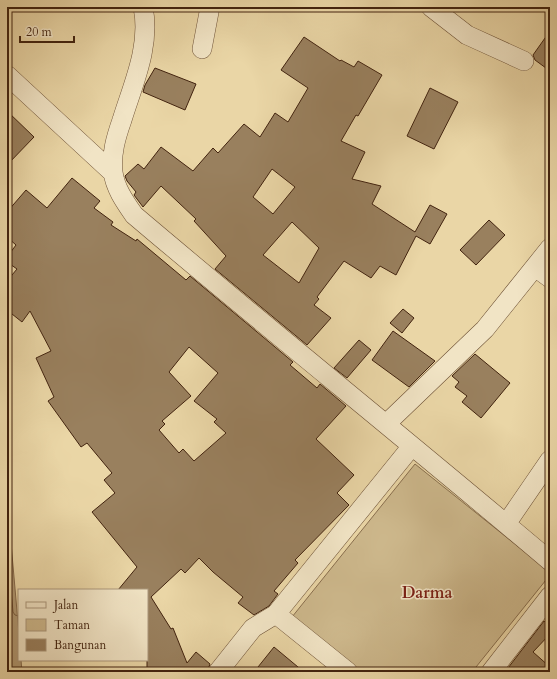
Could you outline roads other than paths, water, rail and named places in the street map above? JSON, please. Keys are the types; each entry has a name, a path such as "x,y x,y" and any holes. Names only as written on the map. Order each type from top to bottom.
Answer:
{"street":[{"path":"143,7 146,30 144,49 118,133 113,155 113,173 120,196 134,215 264,325 386,424 550,561"},
{"path":"202,49 210,7"},
{"path":"431,7 467,34 524,60"},
{"path":"7,75 113,173"},
{"path":"386,424 543,272 550,248"},
{"path":"218,672 253,628 276,614 412,446"},
{"path":"506,524 550,460"},
{"path":"491,672 550,596"},
{"path":"276,614 348,672"}],"water":[{"path":"7,529 11,543 18,623 18,661 21,661 22,672 7,672"}],"district":[{"name":"Darma","path":"427,593"}]}
